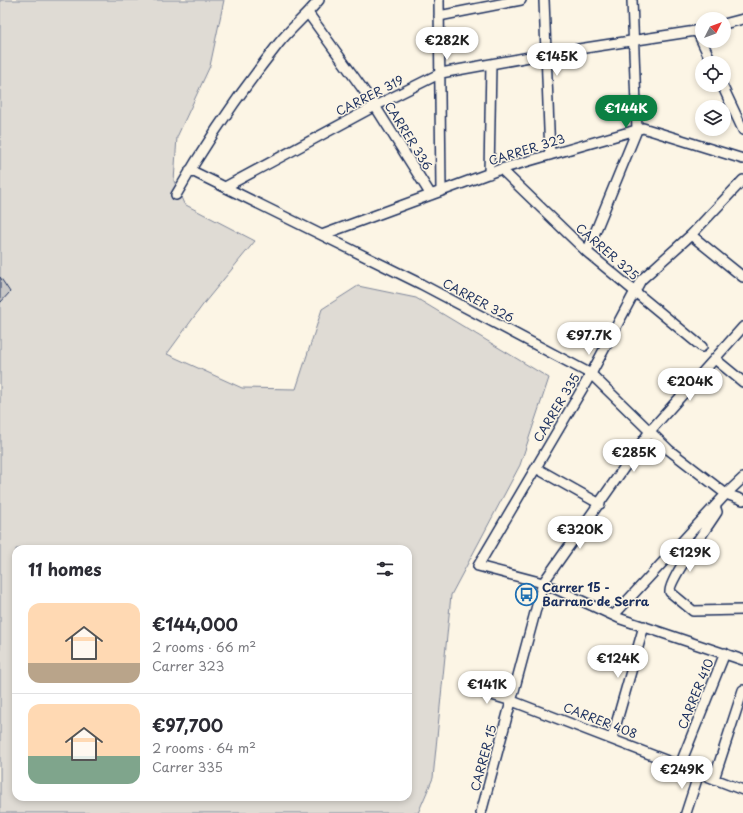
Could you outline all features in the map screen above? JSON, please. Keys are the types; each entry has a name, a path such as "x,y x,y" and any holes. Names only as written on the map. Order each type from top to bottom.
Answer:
{"street":[{"path":"176,195 190,170 272,53 319,0"},
{"path":"439,0 441,73 441,191"},
{"path":"439,16 521,0"},
{"path":"544,0 550,155"},
{"path":"587,252 637,130 632,0"},
{"name":"CARRER 336","path":"308,13 375,106 431,195"},
{"path":"731,22 743,19"},
{"name":"CARRER 319","path":"225,187 375,106 441,73 546,54 695,31"},
{"path":"489,174 491,64"},
{"path":"725,92 743,130"},
{"name":"CARRER 323","path":"322,235 501,169 643,128 743,159"},
{"name":"CARRER 325","path":"501,169 587,252 702,347"},
{"name":"CARRER 326","path":"190,170 420,284 591,374 669,450 726,494 743,500"},
{"name":"CARRER 335","path":"543,583 478,566 591,374 641,280 691,235 743,180"},
{"path":"691,235 743,277"},
{"name":"CARRER 15","path":"481,813 543,583 650,431 743,327"},
{"path":"715,359 743,382"},
{"path":"536,468 600,504"},
{"path":"614,615 726,494 743,478"},
{"path":"715,506 717,512 677,574 670,588 670,592 693,611 743,610"},
{"path":"543,583 614,615 743,660"},
{"path":"612,738 644,626"},
{"name":"CARRER 410","path":"680,765 725,653"},
{"name":"CARRER 408","path":"468,688 512,701 612,738 743,790"},
{"path":"714,779 743,690"},
{"path":"686,813 699,773"}],"shaded area":[{"path":"0,0 224,0 210,66 177,137 174,181 184,204 255,241 205,302 167,354 242,388 296,389 322,309 358,286 416,298 549,378 520,465 451,595 433,778 418,813 0,813"}],"building":[{"path":"0,277 10,292 0,303"}],"place":[{"name":"Carrer 15 - Barranc de Serra","path":"527,595"}]}
